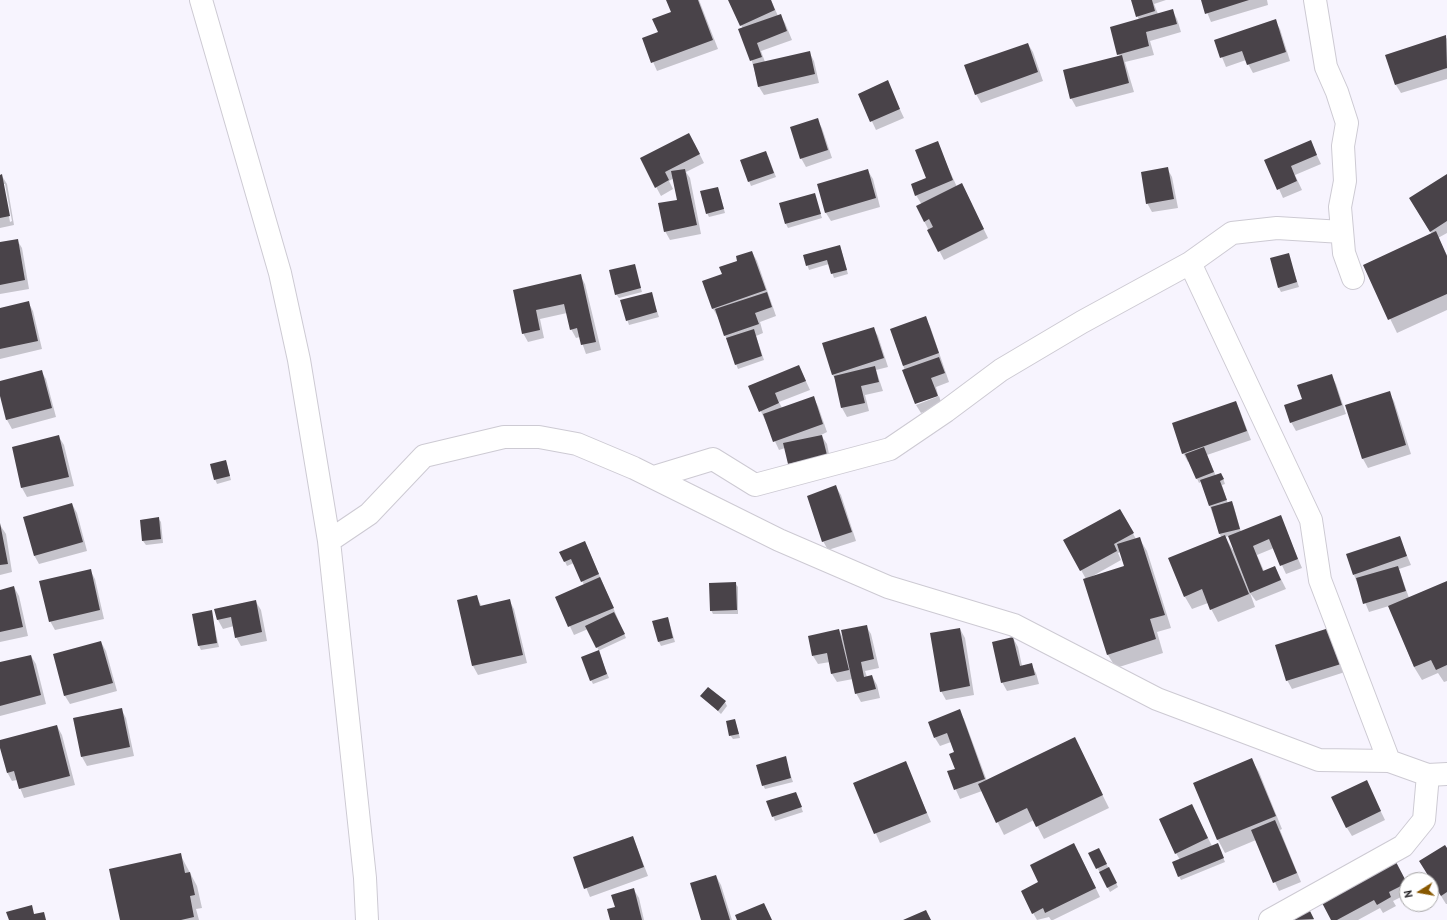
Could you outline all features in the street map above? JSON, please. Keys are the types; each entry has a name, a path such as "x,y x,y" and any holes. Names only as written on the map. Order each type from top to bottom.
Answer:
{"street":[{"path":"201,0 280,273 299,360 329,541 365,878 367,920"},
{"path":"1315,0 1326,67 1337,92 1347,123 1343,146 1345,181 1340,207 1344,253 1353,278"},
{"path":"654,477 713,459 755,485 890,449 946,411 1001,370 1082,322 1190,263 1232,233 1277,228 1342,232"},
{"path":"1190,263 1311,520 1320,580 1389,761"},
{"path":"329,541 369,514 424,456 504,437 539,438 577,444 654,477 779,540 888,587 1014,625 1157,699 1319,760 1389,761 1437,774 1424,820 1403,846 1270,920"}],"building":[{"path":"666,0 698,0 713,40 651,63 642,38 658,32 652,19 671,12"},
{"path":"728,0 771,0 775,10 740,26"},
{"path":"1131,0 1152,0 1155,11 1136,17"},
{"path":"1201,0 1249,0 1205,14"},
{"path":"1173,9 1177,24 1146,32 1149,46 1117,55 1110,27"},
{"path":"781,14 787,31 757,43 762,57 750,61 738,29"},
{"path":"1276,19 1286,52 1247,65 1242,51 1220,58 1214,40"},
{"path":"1446,35 1447,68 1395,85 1385,55"},
{"path":"1028,43 1038,72 975,95 964,65"},
{"path":"810,51 815,74 758,87 753,64"},
{"path":"1122,55 1129,83 1070,99 1063,70"},
{"path":"888,80 900,109 870,122 858,94"},
{"path":"818,118 828,150 800,159 790,127"},
{"path":"689,133 700,154 665,172 669,180 655,188 640,158"},
{"path":"1311,140 1317,155 1291,166 1297,181 1277,190 1264,160"},
{"path":"938,141 953,180 915,196 911,184 926,178 915,150"},
{"path":"766,151 774,173 748,182 740,160"},
{"path":"1168,167 1174,199 1146,204 1141,172"},
{"path":"685,169 697,225 664,232 658,203 677,200 671,171"},
{"path":"868,169 876,198 825,213 817,184"},
{"path":"2,174 10,216 0,218 0,175"},
{"path":"1447,174 1447,221 1430,232 1409,198"},
{"path":"962,183 984,229 938,252 927,230 933,227 929,219 924,222 916,206"},
{"path":"718,187 724,209 706,214 700,191"},
{"path":"815,193 821,214 785,224 779,203"},
{"path":"1436,231 1447,256 1447,294 1388,320 1363,265"},
{"path":"18,239 25,280 0,285 0,242"},
{"path":"840,245 847,270 831,274 827,260 806,266 803,255"},
{"path":"752,251 766,290 712,309 702,281 722,274 719,267 737,261 736,256"},
{"path":"1289,253 1297,282 1278,288 1270,258"},
{"path":"635,264 641,288 615,295 609,270"},
{"path":"581,274 596,342 581,345 577,328 570,330 564,304 536,310 540,330 522,334 513,290"},
{"path":"652,292 657,312 626,321 620,300"},
{"path":"767,292 772,307 755,313 759,324 724,336 715,309"},
{"path":"29,301 38,341 0,349 0,308"},
{"path":"926,316 939,353 903,366 890,329"},
{"path":"874,327 884,358 832,375 822,343"},
{"path":"754,329 762,356 735,365 726,338"},
{"path":"939,357 945,373 931,378 938,396 915,404 902,370"},
{"path":"799,365 806,381 775,393 779,403 759,412 748,386"},
{"path":"875,366 879,382 861,386 865,403 841,408 834,376"},
{"path":"42,370 52,408 6,420 0,396 0,381"},
{"path":"1332,374 1342,405 1290,423 1284,405 1302,399 1297,385"},
{"path":"1390,391 1406,445 1362,459 1345,405"},
{"path":"814,396 823,424 773,442 763,414"},
{"path":"1236,401 1247,431 1182,454 1172,423"},
{"path":"59,435 69,477 21,488 12,447"},
{"path":"822,435 827,455 788,464 783,443"},
{"path":"1204,447 1214,472 1196,479 1185,454"},
{"path":"226,460 230,476 214,480 210,464"},
{"path":"1221,473 1224,479 1220,481 1227,500 1209,506 1200,480"},
{"path":"836,485 852,532 822,542 807,496"},
{"path":"1232,501 1240,529 1219,534 1211,507"},
{"path":"72,503 83,542 34,556 23,517"},
{"path":"1120,509 1134,533 1114,544 1117,551 1080,571 1063,540"},
{"path":"1281,515 1298,559 1280,566 1269,539 1253,546 1263,571 1275,566 1281,580 1250,593 1228,536"},
{"path":"159,517 161,539 142,541 140,520"},
{"path":"0,523 8,564 0,565"},
{"path":"1225,535 1249,594 1210,610 1202,589 1184,597 1168,558"},
{"path":"1400,536 1407,556 1353,575 1346,554"},
{"path":"1140,537 1165,615 1150,619 1156,639 1107,655 1083,579 1124,566 1117,544"},
{"path":"585,541 599,574 581,582 571,559 564,562 559,552"},
{"path":"1398,566 1406,591 1363,604 1356,578"},
{"path":"91,569 100,610 49,622 39,581"},
{"path":"600,577 614,608 568,627 555,597"},
{"path":"1447,581 1447,665 1436,670 1431,660 1414,667 1388,606"},
{"path":"736,582 737,610 710,611 709,583"},
{"path":"14,586 23,627 0,632 0,590"},
{"path":"477,595 480,606 510,599 523,655 472,666 457,600"},
{"path":"256,600 262,632 235,638 231,617 217,620 214,609"},
{"path":"212,610 217,643 198,646 192,614"},
{"path":"614,612 625,634 596,648 585,626"},
{"path":"668,617 673,638 658,642 652,621"},
{"path":"867,625 874,659 861,662 864,677 872,675 876,689 855,694 841,630"},
{"path":"960,628 970,686 940,692 930,633"},
{"path":"1329,628 1341,664 1286,681 1275,645"},
{"path":"839,629 849,670 831,674 827,653 812,656 808,636"},
{"path":"1013,637 1020,666 1032,663 1035,675 1001,683 992,642"},
{"path":"101,641 113,683 64,696 53,654"},
{"path":"599,650 607,674 590,681 581,657"},
{"path":"31,655 41,695 0,706 0,662"},
{"path":"708,687 726,701 718,711 700,696"},
{"path":"122,708 130,747 81,757 73,718"},
{"path":"960,709 985,779 954,790 947,771 955,769 949,754 954,752 947,733 934,738 928,722"},
{"path":"735,719 739,734 729,736 726,721"},
{"path":"57,725 70,776 19,789 14,771 7,773 0,748 0,740"},
{"path":"1075,737 1103,795 1036,827 1027,808 996,823 978,784"},
{"path":"786,756 791,778 762,786 756,765"},
{"path":"1252,758 1276,816 1217,840 1193,783"},
{"path":"906,761 927,813 874,834 853,783"},
{"path":"1367,780 1381,811 1346,828 1331,797"},
{"path":"796,792 802,807 772,817 766,801"},
{"path":"1192,804 1208,838 1175,854 1159,819"},
{"path":"1275,820 1297,873 1273,883 1251,830"},
{"path":"633,836 644,867 584,889 573,857"},
{"path":"1074,843 1096,888 1045,913 1043,908 1032,914 1021,891 1038,882 1030,865"},
{"path":"1218,843 1224,858 1178,877 1172,862"},
{"path":"1445,845 1447,848 1447,892 1441,896 1439,893 1439,872 1426,872 1419,861"},
{"path":"1099,848 1107,864 1096,869 1088,853"},
{"path":"181,853 185,873 190,872 195,895 190,896 194,917 181,920 120,920 109,869"},
{"path":"1396,862 1401,872 1399,872 1399,887 1389,892 1391,897 1377,905 1374,900 1337,920 1331,920 1321,901"},
{"path":"1109,867 1117,883 1107,888 1099,872"},
{"path":"716,875 730,920 701,920 690,883"},
{"path":"634,888 642,920 610,920 607,909 615,907 611,895"},
{"path":"764,903 772,920 737,920 735,915"},
{"path":"32,905 34,914 44,912 46,920 9,920 6,912"},
{"path":"1308,907 1314,919 1294,920 1292,915"},
{"path":"926,910 931,920 903,920"}]}
